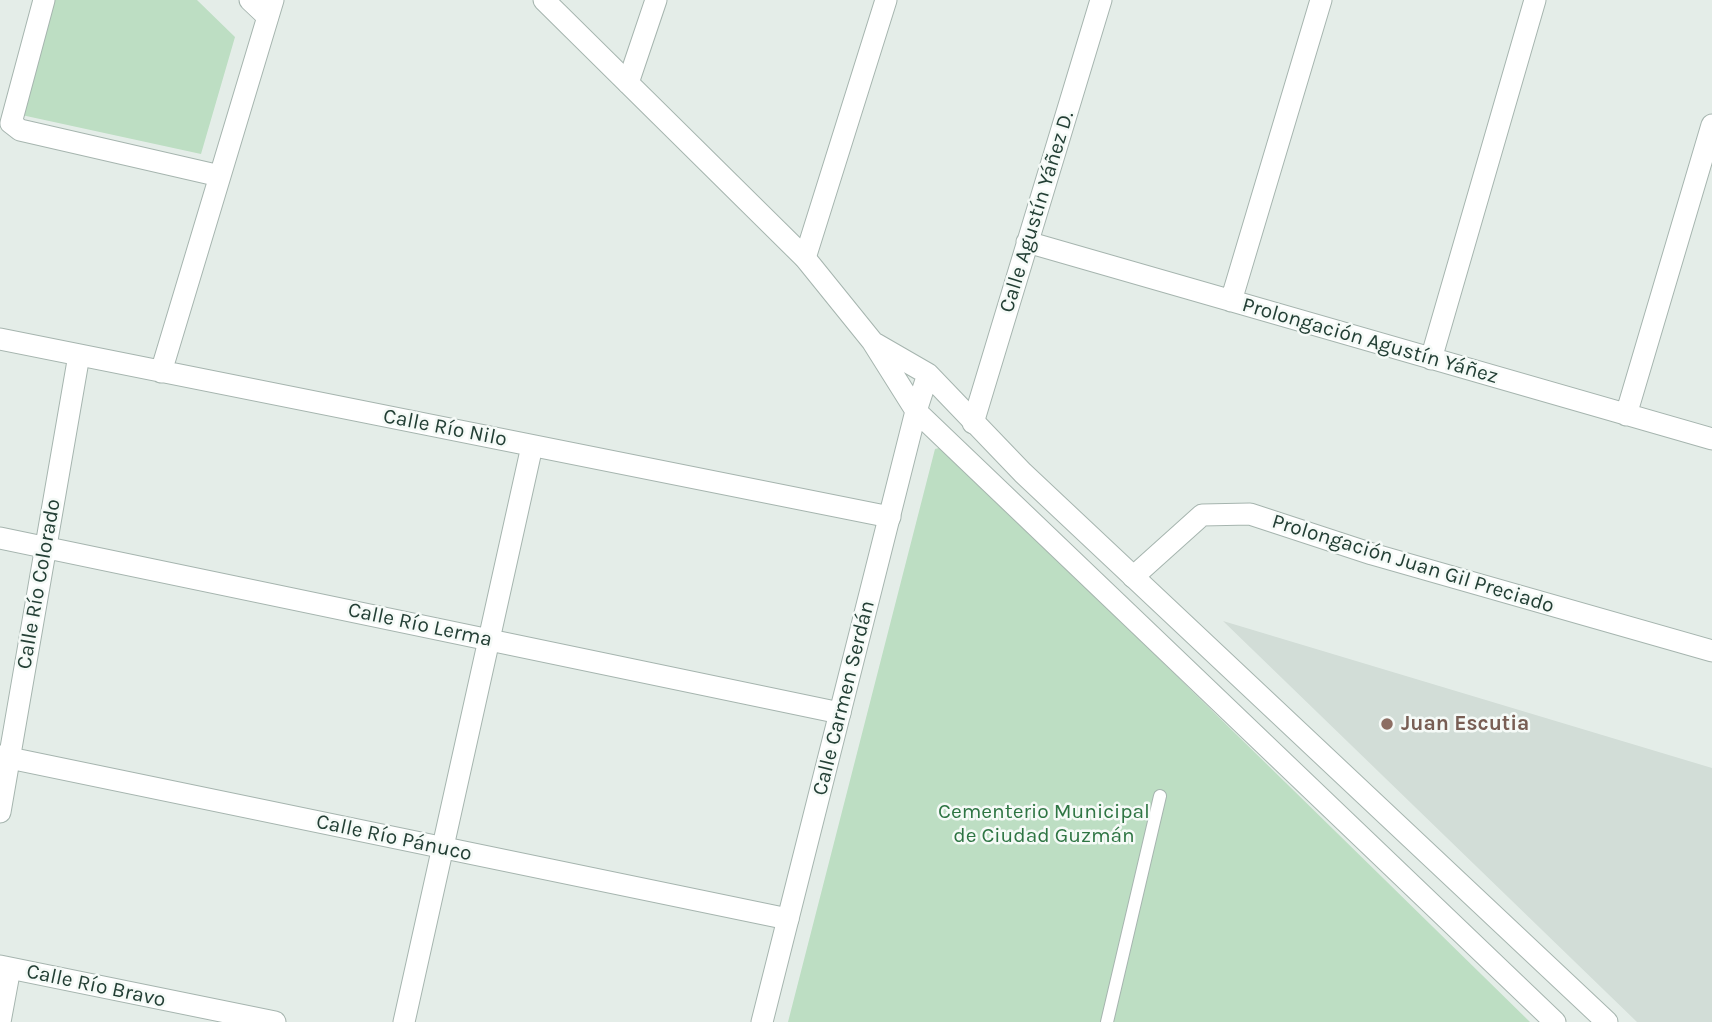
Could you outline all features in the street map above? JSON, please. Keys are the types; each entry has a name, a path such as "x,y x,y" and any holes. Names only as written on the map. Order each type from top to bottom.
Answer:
{"street":[{"path":"44,0 11,123 20,130 220,176"},
{"path":"161,372 270,9 250,0"},
{"path":"544,0 805,258 872,341 916,411 1555,1022"},
{"path":"628,83 656,0"},
{"path":"805,258 886,0"},
{"name":"Calle Agustín Yáñez D.","path":"973,424 1101,0"},
{"path":"1231,301 1321,0"},
{"path":"1431,359 1535,0"},
{"path":"1626,415 1712,125"},
{"name":"Prolongación Agustín Yáñez","path":"1027,243 1712,439"},
{"name":"Calle Río Nilo","path":"0,339 890,517"},
{"path":"872,341 928,374 973,424 1133,577 1608,1022"},
{"name":"Calle Río Colorado","path":"0,813 5,757 46,548 79,355"},
{"name":"Calle Carmen Serdán","path":"762,1022 916,411 928,374"},
{"path":"404,1022 531,446"},
{"name":"Prolongación Juan Gil Preciado","path":"1133,577 1202,515 1250,514 1372,554 1712,651"},
{"name":"Calle Río Lerma","path":"0,538 840,713"},
{"name":"Calle Río Pánuco","path":"5,757 788,919"},
{"path":"0,1022 5,967"},
{"name":"Calle Río Bravo","path":"5,967 253,1020 275,1022"}],"lane":[{"path":"1107,1022 1160,796"}],"shaded area":[{"path":"1223,621 1712,768 1712,1022 1637,1022"}],"green space":[{"path":"51,0 197,0 235,37 201,154 17,114"},
{"name":"Cementerio Municipal de Ciudad Guzmán","path":"943,447 1530,1022 788,1022 935,449"}],"place":[{"name":"Juan Escutia","path":"1387,724"}]}
